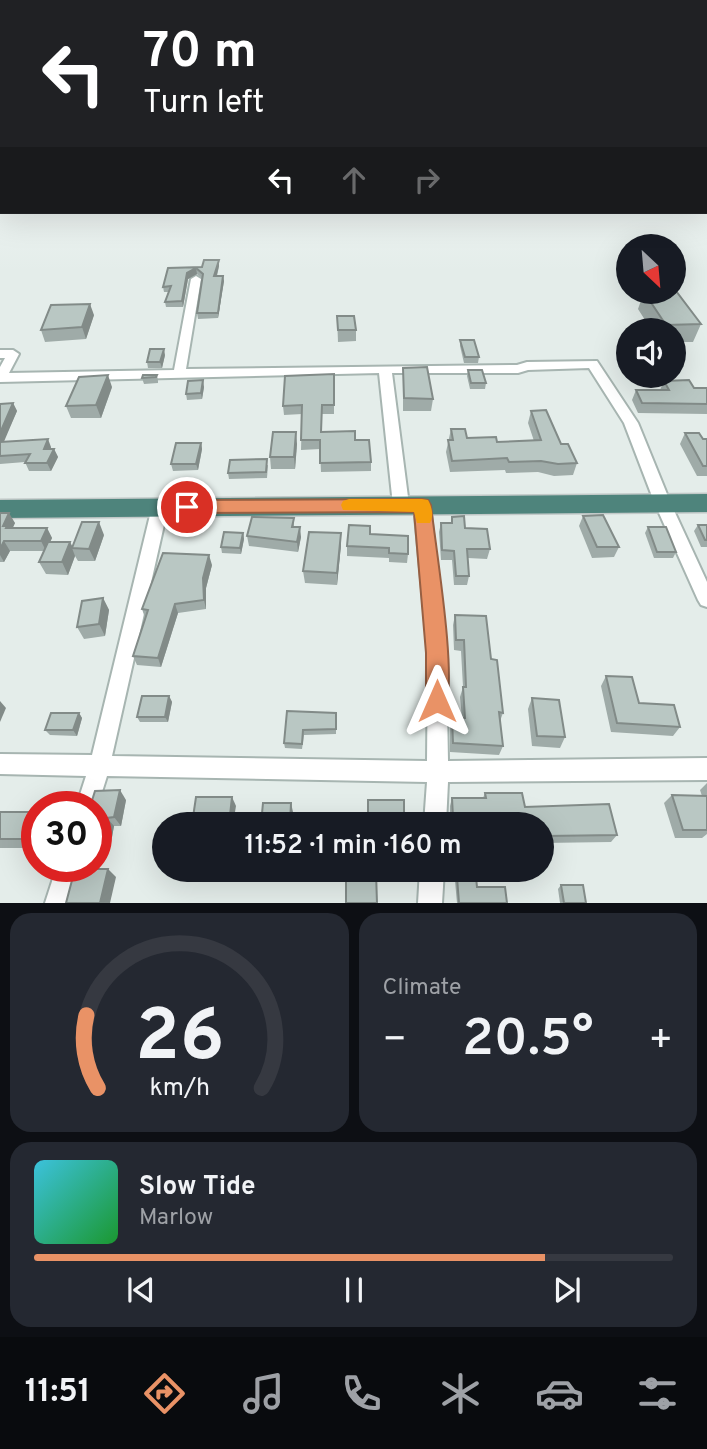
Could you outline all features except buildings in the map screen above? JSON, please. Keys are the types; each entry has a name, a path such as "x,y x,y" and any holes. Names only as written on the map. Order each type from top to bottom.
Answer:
{"highway":[{"path":"0,509 707,503"}],"street":[{"path":"179,373 195,279"},
{"path":"0,354 13,354 0,378"},
{"path":"0,378 385,369 519,369 527,366 593,364 631,423 663,504 707,600"},
{"path":"385,369 437,653 436,812"},
{"path":"92,791 160,507"},
{"path":"0,764 99,768 438,772 707,768"},
{"path":"57,903 64,882"},
{"path":"430,903 431,882"}],"slow traffic":[{"path":"349,505 422,505 424,518"}],"route":[{"path":"187,507 422,505 437,653 437,701"}]}
